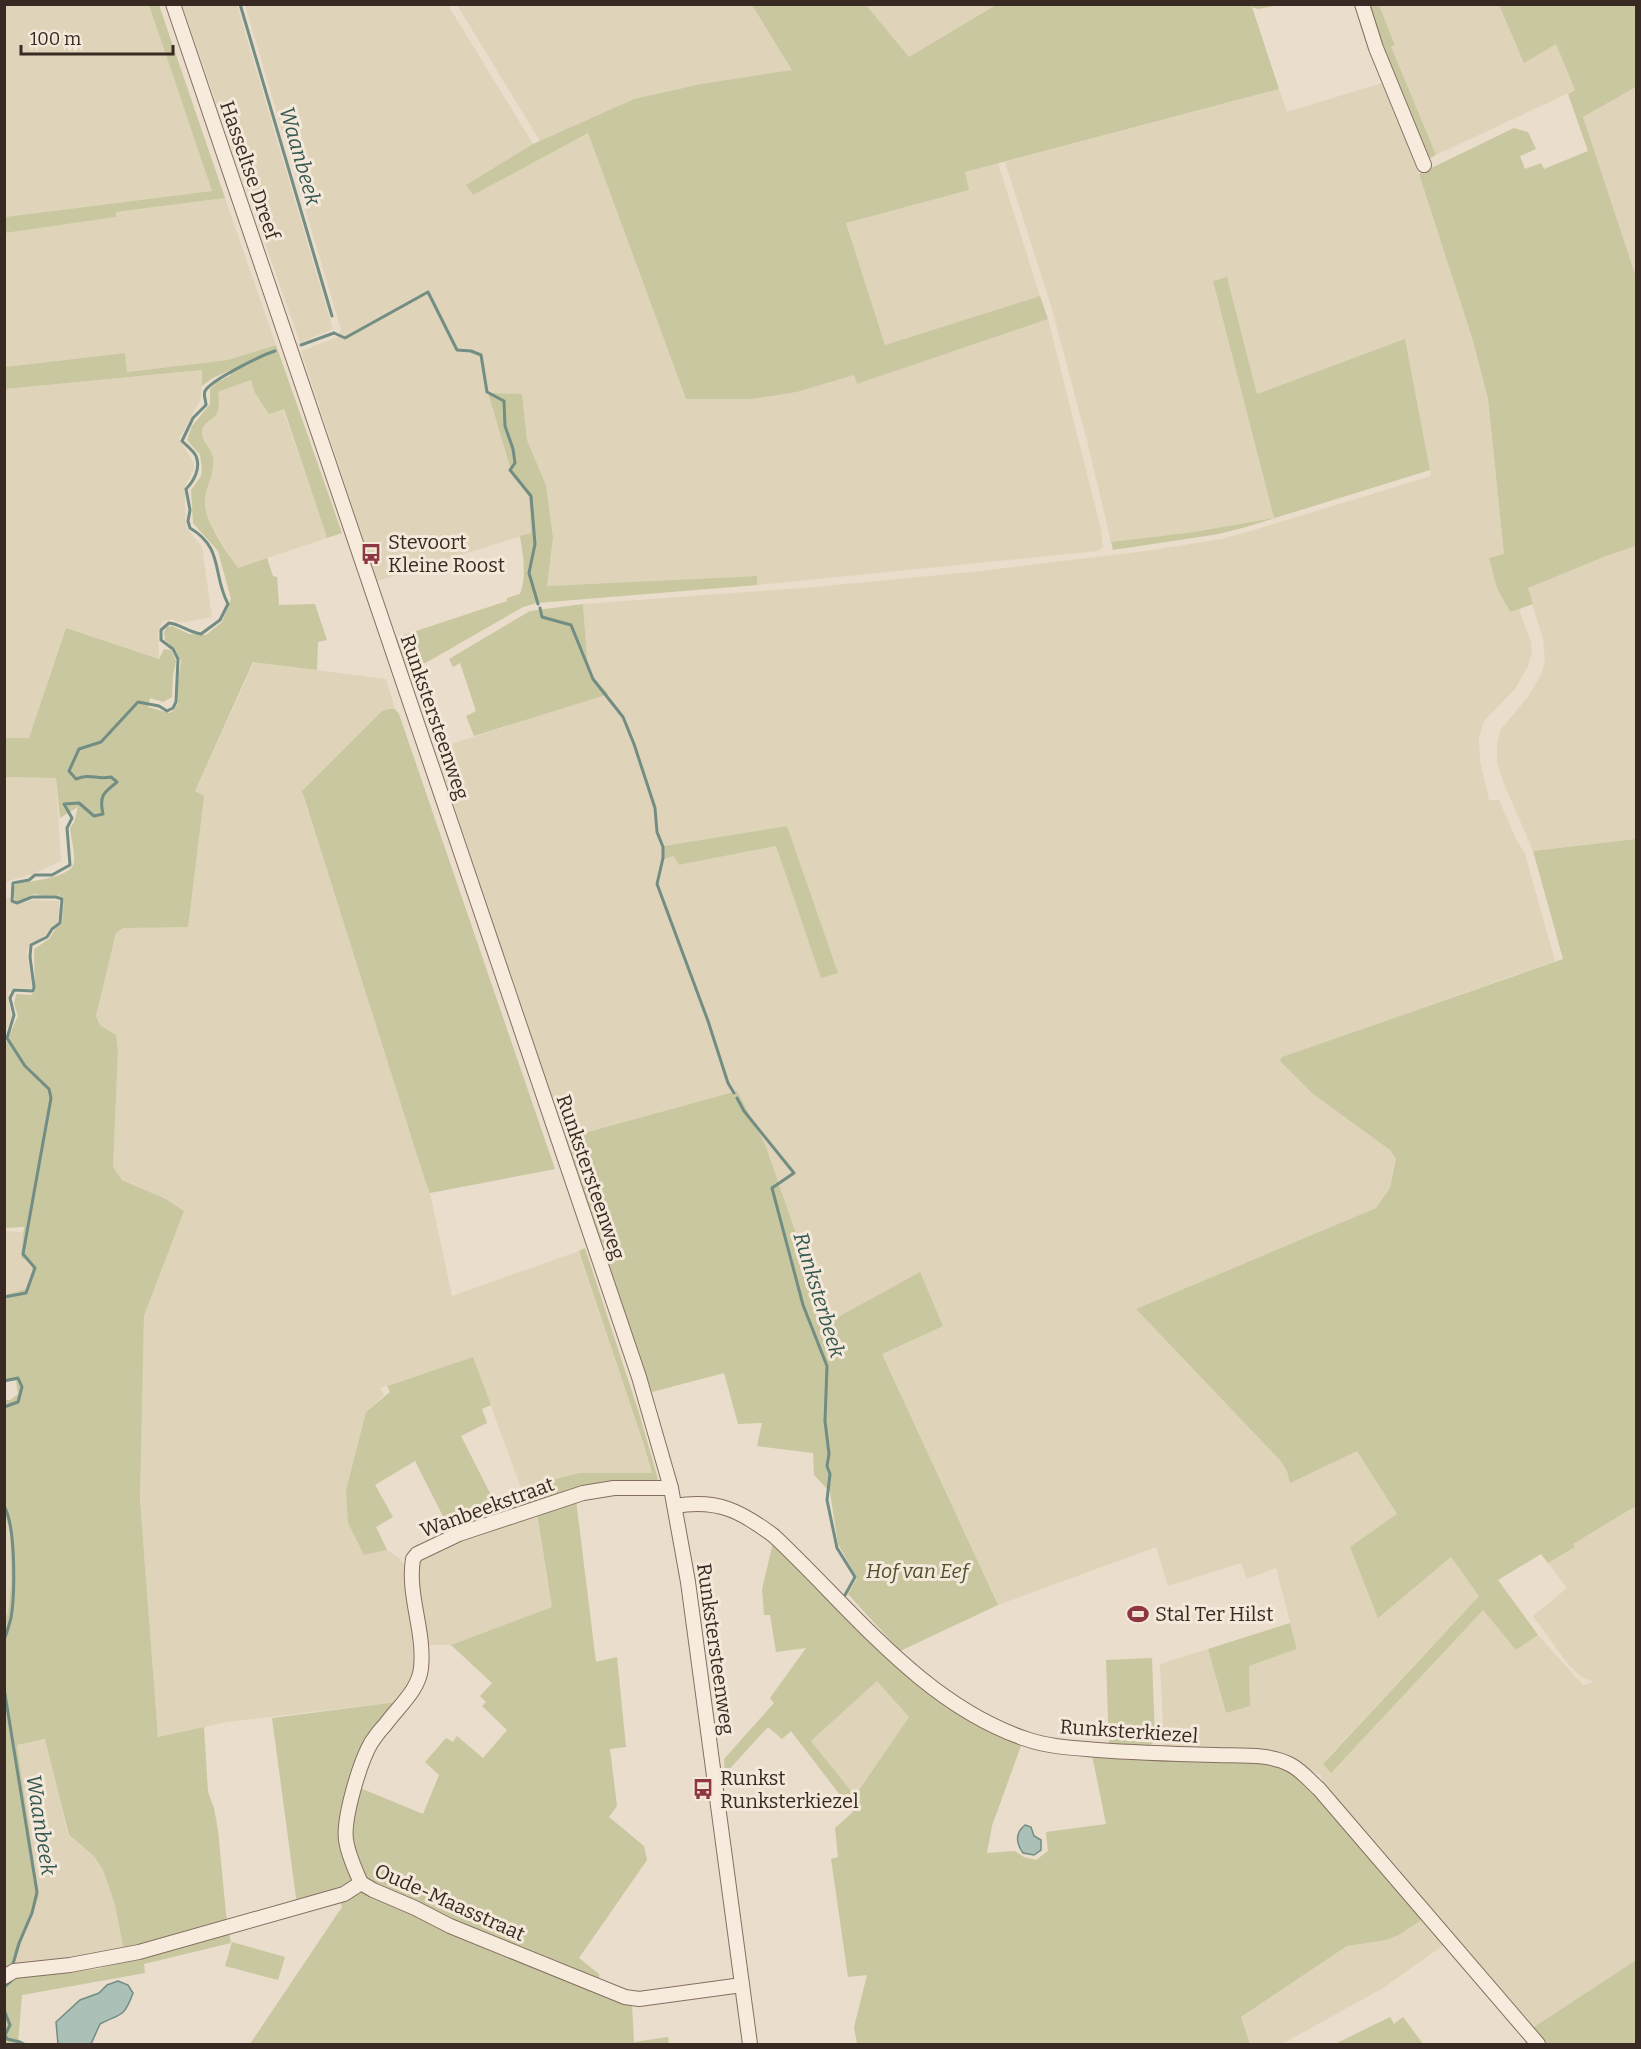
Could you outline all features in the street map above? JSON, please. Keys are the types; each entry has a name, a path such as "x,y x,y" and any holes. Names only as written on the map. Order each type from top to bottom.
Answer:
{"street":[{"name":"Hasseltse Dreef","path":"173,4 289,348"},
{"path":"1362,4 1376,48 1424,165"},
{"name":"Runkstersteenweg","path":"289,348 635,1366 671,1488 688,1582 750,2044"},
{"name":"Wanbeekstraat","path":"361,1883 346,1839 347,1822 358,1779 371,1743 416,1686 421,1669 421,1644 413,1584 413,1559 417,1554 459,1534 583,1493 614,1488 671,1488"},
{"name":"Runksterkiezel","path":"675,1506 697,1503 714,1505 737,1512 755,1522 774,1536 875,1638 937,1693 988,1723 1026,1739 1054,1746 1133,1753 1239,1756 1272,1759 1291,1765 1319,1789 1538,2044"},
{"name":"Oude-Maasstraat","path":"4,1977 14,1971 70,1965 139,1952 344,1894 361,1883 450,1926 625,1997 639,2000 742,1985"}],"shaded area":[{"path":"4,5 149,5 212,191 5,217"},
{"path":"182,5 237,5 333,329 300,343"},
{"path":"245,5 448,5 533,144 466,185 474,194 588,133 686,399 752,399 797,392 854,375 857,384 1048,319 1101,529 1103,547 1098,551 757,585 756,576 547,586 553,537 546,485 527,440 522,394 488,394 512,474 529,497 531,533 377,581 301,351 338,337 341,330"},
{"path":"457,5 752,5 793,70 701,84 634,99 540,141"},
{"path":"866,5 996,5 909,57"},
{"path":"1379,5 1499,5 1524,62 1556,43 1575,90 1436,155 1390,47 1395,44"},
{"path":"1382,83 1419,174 1473,341 1488,399 1504,554 1490,558 1497,588 1510,612 1519,609 1531,642 1532,652 1528,666 1515,689 1484,721 1479,738 1480,761 1489,800 1499,800 1525,854 1555,961 1282,1057 1313,1094 1390,1150 1396,1159 1390,1188 1376,1208 1136,1309 1255,1433 1287,1471 1357,1451 1397,1514 1378,1617 1451,1557 1479,1596 1323,1763 1483,1610 1516,1650 1538,1635 1583,1685 1594,1682 1580,1676 1567,1663 1533,1616 1567,1588 1548,1563 1574,1547 1573,1544 1636,1506 1636,1960 1531,2029 1398,1868 1324,1783 1320,1775 1297,1762 1237,1751 1164,1747 1160,1664 1208,1649 1226,1713 1250,1706 1249,1666 1297,1649 1276,1568 1247,1579 1241,1563 1168,1586 1156,1547 998,1605 882,1354 919,1273 827,1323 765,1144 737,1091 566,1138 435,749 608,694 591,676 588,669 583,604 815,587 981,571 1153,550 1221,539 1431,476 1405,340 1257,394 1227,277 1213,281 1274,518 1194,532 1111,542 1052,309 1005,162 1279,89 1287,112","holes":["787,826 821,978 776,846 679,865 673,856 662,860 664,846"]},
{"path":"1636,87 1636,277 1583,117"},
{"path":"998,163 1040,296 885,345 846,223 968,190 965,172"},
{"path":"225,198 276,345 228,360 126,372 125,353 5,367 4,233 116,217 116,212"},
{"path":"202,370 200,401 179,439 194,463 194,469 185,487 185,513 187,528 202,547 212,617 186,622 176,622 173,619 162,622 158,633 159,659 66,628 29,739 5,738 5,389"},
{"path":"252,380 283,409 327,538 238,568 212,528 204,506 205,495 214,468 213,457 201,435 203,426 215,416 218,392"},
{"path":"1636,546 1636,839 1533,851 1497,762 1497,744 1501,729 1528,697 1541,675 1545,660 1543,639 1527,588"},
{"path":"254,662 386,679 395,709 382,711 303,796 430,1193 452,1296 579,1251 652,1474 579,1473 521,1488 473,1357 380,1388 384,1395 366,1412 346,1490 364,1555 387,1550 404,1564 415,1662 412,1678 405,1690 397,1702 227,1722 158,1737 140,1500 144,1316 184,1211 166,1199 121,1179 113,1167 118,1051 116,1035 100,1025 96,1016 116,933 123,928 195,791"},
{"path":"5,777 56,778 61,861 33,874 5,882"},
{"path":"9,897 16,905 32,900 59,901 59,910 58,922 44,937 29,945 27,953 32,989 14,987 8,993 11,1017 5,1035 5,898"},
{"path":"5,1231 25,1232 21,1258 32,1262 32,1272 26,1289 5,1295"},
{"path":"5,1511 10,1532 11,1582 5,1623"},
{"path":"537,1513 552,1607 451,1645 428,1645 417,1560 449,1544"},
{"path":"877,1681 909,1717 855,1797 811,1741"},
{"path":"46,1739 68,1835 94,1856 103,1870 115,1905 124,1950 13,1966 39,1896 17,1745"},
{"path":"1025,1825 1031,1827 1034,1836 1041,1840 1041,1850 1034,1855 1023,1853 1019,1846 1018,1835"},
{"path":"1423,1919 1444,1945 1383,1988 1282,2044 1250,2044 1241,2017 1347,1946 1399,1935"},
{"path":"118,1981 128,1985 133,1993 124,2011 100,2024 91,2044 58,2044 56,2022 80,2000 99,1993 107,1985"}],"green space":[{"path":"1059,4 1280,5 1258,9 1252,7 1279,89 965,172 969,190 846,223 885,345 1040,296 1048,319 857,384 854,375 797,392 752,399 686,399 588,133 473,195 466,185 533,144 634,99 701,84 792,70 752,5 866,5 909,57 996,5 1057,5 1051,9"},
{"path":"149,5 159,5 225,198 116,212 116,217 5,233 5,217 212,191"},
{"path":"1366,5 1379,5 1395,45 1391,47 1436,155 1426,160"},
{"path":"1499,5 1636,5 1636,87 1583,117 1636,277 1636,546 1528,588 1533,604 1510,612 1497,588 1489,558 1504,554 1488,399 1473,341 1419,174 1514,128 1528,132 1536,149 1520,156 1525,169 1541,163 1544,169 1588,151 1568,94 1575,90 1556,44 1524,63"},
{"path":"1227,277 1257,394 1405,339 1430,470 1246,527 1219,534 1113,550 1111,542 1194,532 1274,518 1213,281"},
{"path":"276,345 342,533 327,538 284,409 269,414 255,393 251,380 218,392 219,404 216,415 202,429 203,438 214,462 205,507 211,525 238,568 267,558 273,576 277,577 279,605 315,604 327,640 318,642 317,670 253,662 195,791 204,796 188,927 123,928 116,933 96,1016 100,1025 116,1035 118,1051 113,1167 122,1180 166,1199 184,1211 144,1316 140,1500 158,1737 204,1727 208,1792 218,1830 231,1943 144,1964 145,1973 22,1995 18,2044 5,2044 5,1982 17,1973 72,1972 97,1969 126,1961 115,1905 103,1870 94,1856 69,1835 45,1739 17,1745 39,1896 13,1966 5,1971 4,1623 8,1613 11,1582 10,1532 4,1511 4,1400 10,1400 18,1394 16,1381 5,1381 4,1295 26,1289 32,1272 32,1262 21,1258 24,1227 5,1228 4,1047 18,1016 14,1004 16,994 31,995 35,992 34,949 49,939 56,928 62,924 64,898 58,895 34,894 17,902 13,892 15,885 49,878 71,868 74,858 70,828 78,807 60,818 56,778 5,777 5,738 29,738 66,628 159,659 164,649 171,650 176,661 172,697 163,702 150,698 148,707 169,713 178,704 181,661 175,649 165,640 164,632 167,627 172,626 189,634 206,635 222,622 231,599 218,551 193,523 191,490 201,476 202,469 200,455 187,440 192,426 210,404 210,389 231,375 230,370 202,386 202,370 5,389 5,367 125,353 127,372 228,360"},
{"path":"488,393 522,394 527,440 546,485 553,537 547,586 757,576 757,585 537,603 523,607 429,661 416,667 407,667 395,638 507,601 507,598 520,594 524,565 520,536 531,533 529,497 512,474"},
{"path":"583,604 588,669 591,676 609,694 474,736 466,716 476,711 460,663 453,667 449,659 530,611"},
{"path":"395,709 399,714 555,1169 430,1193 425,1180 302,791 382,711"},
{"path":"787,826 838,973 821,978 776,846 679,865 673,856 661,860 664,846"},
{"path":"1636,839 1636,1506 1573,1544 1575,1547 1548,1563 1541,1554 1498,1580 1538,1635 1516,1650 1483,1610 1331,1773 1323,1764 1479,1596 1451,1557 1378,1618 1350,1547 1397,1514 1357,1451 1290,1483 1287,1471 1279,1459 1136,1309 1376,1208 1390,1188 1396,1159 1390,1150 1313,1094 1280,1061 1282,1057 1563,959 1533,851"},
{"name":"Hof van Eef","path":"737,1091 765,1144 827,1323 920,1272 943,1326 882,1354 998,1605 900,1651 848,1594 857,1578 838,1544 830,1492 814,1475 813,1453 757,1446 762,1423 738,1424 724,1373 652,1392 566,1138"},
{"path":"585,1248 658,1479 656,1482 523,1508 515,1507 516,1495 521,1488 579,1473 652,1473 579,1251"},
{"path":"473,1357 491,1405 482,1409 487,1423 461,1436 501,1515 451,1532 415,1461 375,1485 393,1517 376,1527 387,1550 364,1555 348,1523 346,1490 366,1412 390,1392 387,1386"},
{"path":"576,1500 596,1662 617,1657 626,1747 610,1749 617,1806 609,1817 644,1846 647,1860 579,1958 599,1974 600,1991 632,2004 634,2042 668,2037 669,2044 250,2044 342,1907 340,1900 297,1905 272,1718 397,1702 369,1738 342,1822 360,1875 350,1829 360,1788 423,1814 439,1775 425,1762 446,1738 453,1742 457,1736 483,1758 507,1730 482,1706 486,1702 480,1696 492,1683 451,1645 552,1607 537,1513"},
{"path":"773,1543 927,1691 1022,1743 992,1826 987,1853 1015,1851 1024,1857 1036,1860 1048,1851 1046,1832 1106,1824 1092,1755 1231,1760 1274,1764 1298,1775 1423,1919 1399,1935 1386,1940 1347,1946 1241,2017 1250,2044 857,2044 854,2027 867,1975 848,1977 831,1859 838,1857 835,1828 853,1812 791,1731 782,1739 768,1727 725,1774 724,1759 774,1703 770,1698 806,1648 776,1652 770,1615 764,1615 762,1589","holes":["877,1681 909,1717 855,1796 811,1741"]},
{"path":"1290,1623 1297,1649 1249,1666 1250,1706 1226,1713 1208,1649"},
{"path":"1152,1658 1155,1738 1153,1743 1145,1749 1109,1747 1106,1660"},
{"path":"232,1942 285,1957 278,1980 225,1966"},
{"path":"1636,1960 1636,2044 1546,2044 1531,2029"},
{"path":"1390,2017 1394,2024 1403,2017 1423,2044 1335,2044"}],"waterway":[{"name":"Waanbeek","path":"240,4 332,316"},
{"name":"Runksterbeek","path":"334,333 345,338 428,292 457,350 471,351 481,355 487,392 504,401 505,426 515,463 510,470 531,496 535,544 529,573 538,604"},
{"name":"Waanbeek","path":"301,345 334,333"},
{"name":"Waanbeek","path":"4,1297 26,1293 35,1268 23,1254 51,1098 49,1089 25,1066 7,1038 14,1015 10,998 14,990 33,991 31,945 47,937 60,923 62,899 32,897 17,903 12,901 13,883 29,880 35,875 52,875 70,865 67,828 72,818 64,804 79,803 94,816 103,814 103,795 117,782 111,777 76,779 69,771 79,749 101,742 138,702 159,706 167,711 173,708 176,702 178,659 173,649 161,640 161,630 169,623 201,634 220,620 228,604 213,553 201,536 190,528 188,521 190,510 186,489 192,482 198,465 194,452 182,441 193,418 206,405 204,393 209,386 237,368 275,351"},
{"name":"Runksterbeek","path":"540,608 542,617 571,625 593,679 623,717 634,744 655,808 657,832 663,847 657,884 708,1021 728,1083 734,1093"},
{"name":"Runksterbeek","path":"737,1098 744,1111 794,1173 772,1188 803,1305 827,1366 825,1421 829,1454 827,1466 830,1474 827,1500 837,1548 855,1577 845,1595"},
{"name":"Waanbeek","path":"4,1381 18,1378 22,1387 18,1402 4,1407"},
{"name":"Waanbeek","path":"4,1506 11,1529 14,1577 11,1618 4,1640"},
{"name":"Waanbeek","path":"4,1688 37,1892 32,1913 13,1964"},
{"name":"Waanbeek","path":"4,1987 12,1980 12,1977"},
{"name":"Waanbeek","path":"4,2010 10,2025 5,2035 7,2039 24,2044"}],"place":[{"name":"Stevoort Kleine Roost","path":"371,554"},
{"name":"Stal Ter Hilst","path":"1138,1614"},
{"name":"Runkst Runksterkiezel","path":"703,1789"}]}
